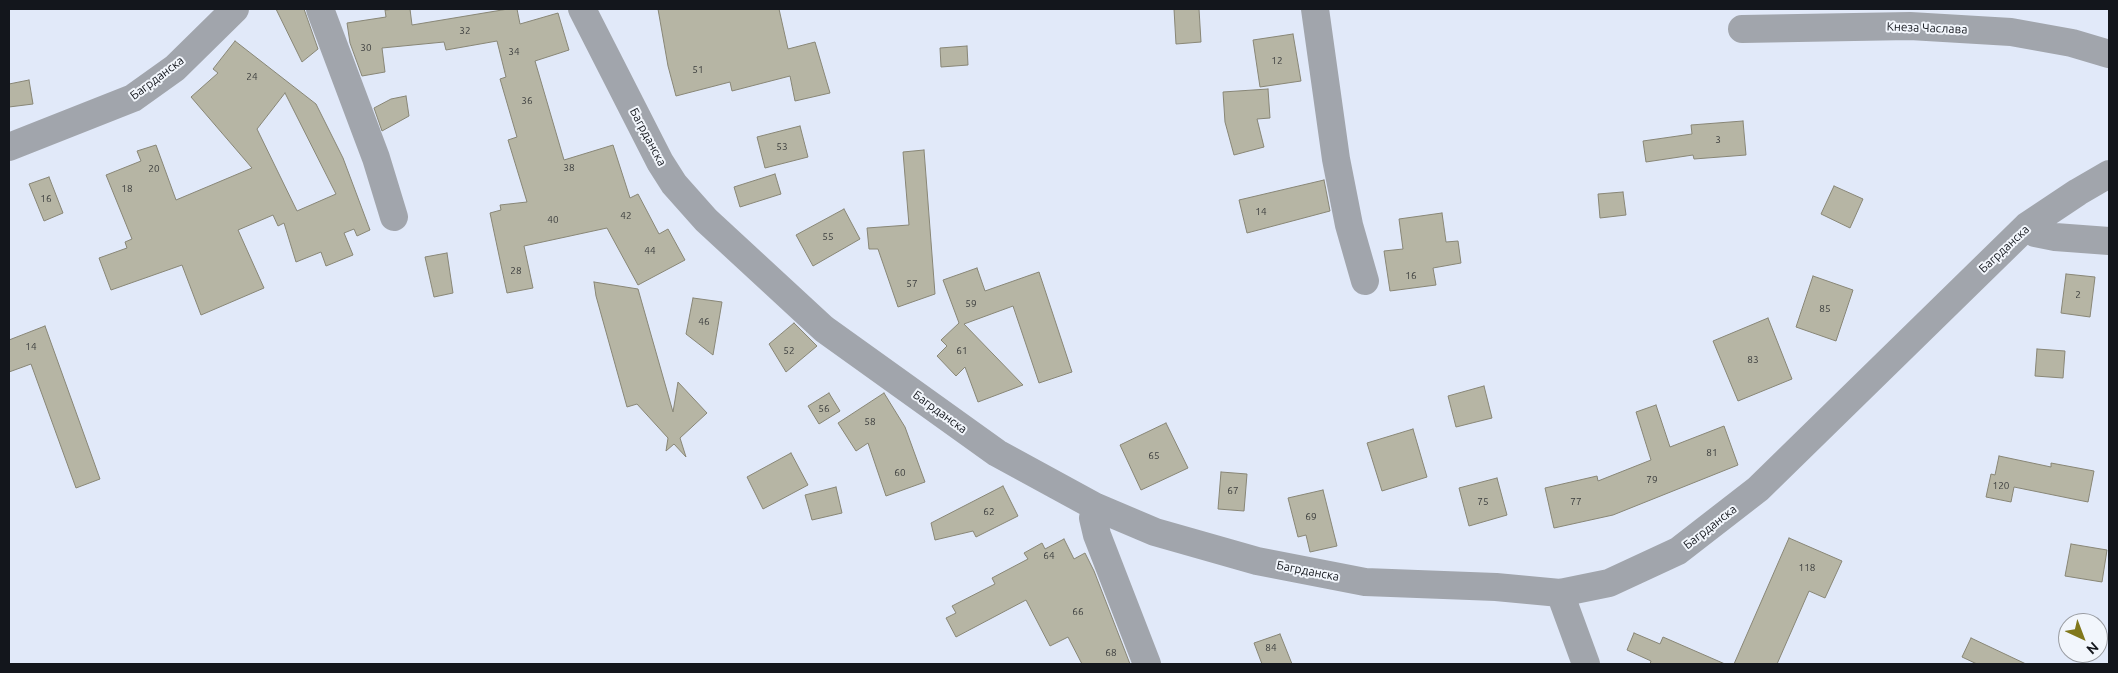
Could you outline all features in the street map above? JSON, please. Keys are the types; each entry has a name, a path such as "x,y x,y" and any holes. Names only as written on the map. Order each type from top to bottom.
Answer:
{"street":[{"name":"Багрданска","path":"9,147 133,98 175,68 235,9"},
{"path":"320,9 376,158 394,216"},
{"path":"1316,9 1336,159 1349,225 1365,281"},
{"name":"Багрданска","path":"592,14 660,162 674,184 706,220 824,329 997,453 1096,507 1155,532 1257,561 1355,580 1496,587 1560,593 1609,583 1678,551 1758,489 2027,226 2109,174"},
{"name":"Кнеза Часлава","path":"1742,29 1910,26 2011,32 2072,43 2109,54"},
{"path":"2027,226 2035,233 2054,237 2109,240"},
{"path":"1096,507 1093,518 1097,534 1147,664"},
{"path":"1560,593 1586,664"}],"building":[{"path":"276,9 304,9 318,49 302,62"},
{"path":"410,9 412,25 508,9 517,9 520,24 558,13 569,50 535,61 564,160 613,145 630,198 638,194 659,234 668,229 685,260 638,285 607,228 524,246 533,288 507,293 490,213 501,210 500,205 527,202 508,140 517,137 500,79 506,77 497,41 446,50 444,42 382,48 385,72 362,76 350,43 347,23 386,17 385,10"},
{"path":"658,9 779,9 788,49 815,42 830,93 795,101 790,76 732,91 730,82 676,96 668,66"},
{"path":"1174,9 1199,9 1201,42 1176,44"},
{"path":"1293,34 1301,81 1260,87 1253,40"},
{"path":"235,41 316,104 343,158 370,230 357,236 354,229 344,233 353,255 326,266 321,252 296,262 284,223 278,226 273,215 238,230 264,288 201,315 182,265 111,290 99,258 127,248 125,242 132,239 106,175 141,161 137,151 156,145 176,200 252,168 191,97 218,73 213,69","holes":["285,93 336,194 297,211 257,129"]},
{"path":"967,46 968,65 941,67 940,48"},
{"path":"29,80 33,104 9,107 9,84"},
{"path":"1268,89 1270,118 1257,119 1264,147 1234,155 1225,122 1223,92"},
{"path":"406,96 409,116 382,131 374,108 391,99"},
{"path":"1743,121 1746,155 1694,159 1693,155 1646,162 1643,141 1692,134 1691,125"},
{"path":"800,126 808,157 765,168 757,137"},
{"path":"924,150 935,294 898,307 878,249 869,249 867,228 909,225 903,152"},
{"path":"775,174 781,194 740,207 734,187"},
{"path":"49,177 63,213 44,221 29,184"},
{"path":"1324,180 1330,211 1247,233 1239,200"},
{"path":"1834,186 1863,199 1850,228 1821,214"},
{"path":"1623,192 1626,215 1600,218 1598,194"},
{"path":"844,209 860,239 813,266 796,235"},
{"path":"1442,213 1446,242 1458,241 1461,263 1433,268 1436,285 1390,291 1384,251 1403,249 1399,219"},
{"path":"447,253 453,293 434,297 425,257"},
{"path":"977,268 985,291 1039,272 1072,372 1039,383 1013,306 964,324 1023,385 978,402 965,367 956,376 937,356 947,346 941,340 959,323 943,280"},
{"path":"2066,274 2095,277 2090,317 2061,313"},
{"path":"1813,276 1853,290 1836,341 1796,327"},
{"path":"594,282 638,289 673,412 678,382 707,413 680,438 686,457 674,444 666,451 668,438 637,404 627,407 596,296"},
{"path":"693,298 722,302 713,355 686,334"},
{"path":"1768,318 1792,379 1738,401 1713,341"},
{"path":"794,323 817,346 786,372 769,344"},
{"path":"45,326 100,479 76,488 31,364 9,372 9,340"},
{"path":"2037,349 2065,351 2063,378 2035,376"},
{"path":"1484,386 1492,418 1456,427 1448,396"},
{"path":"829,393 840,411 819,424 808,406"},
{"path":"884,393 905,427 925,482 886,496 868,443 856,451 838,423"},
{"path":"1656,405 1670,447 1724,426 1738,465 1613,515 1554,528 1545,488 1597,476 1598,481 1651,460 1636,412"},
{"path":"1166,423 1188,468 1141,490 1120,445"},
{"path":"1413,429 1427,477 1382,491 1367,443"},
{"path":"791,453 808,485 763,509 747,477"},
{"path":"1999,456 2051,467 2051,463 2094,471 2088,502 2014,487 2011,502 1986,497 1991,474 1995,475"},
{"path":"1221,472 1247,474 1244,511 1218,509"},
{"path":"1497,478 1507,515 1469,526 1459,488"},
{"path":"1003,486 1018,516 976,537 973,531 935,540 931,523"},
{"path":"836,487 842,513 812,520 805,495"},
{"path":"1323,490 1337,546 1310,552 1306,535 1298,537 1288,498"},
{"path":"1789,538 1842,561 1825,598 1809,591 1777,664 1734,664"},
{"path":"1064,539 1074,559 1085,553 1094,571 1130,664 1082,664 1068,637 1050,646 1026,600 956,637 946,618 956,613 952,606 995,584 992,578 1028,559 1024,553 1042,543 1045,549"},
{"path":"2071,544 2107,550 2102,582 2065,576"},
{"path":"1634,633 1660,644 1663,637 1725,664 1650,664 1651,661 1627,650"},
{"path":"1280,634 1292,664 1262,664 1254,643"},
{"path":"1971,638 2026,664 1977,664 1962,657"}]}
